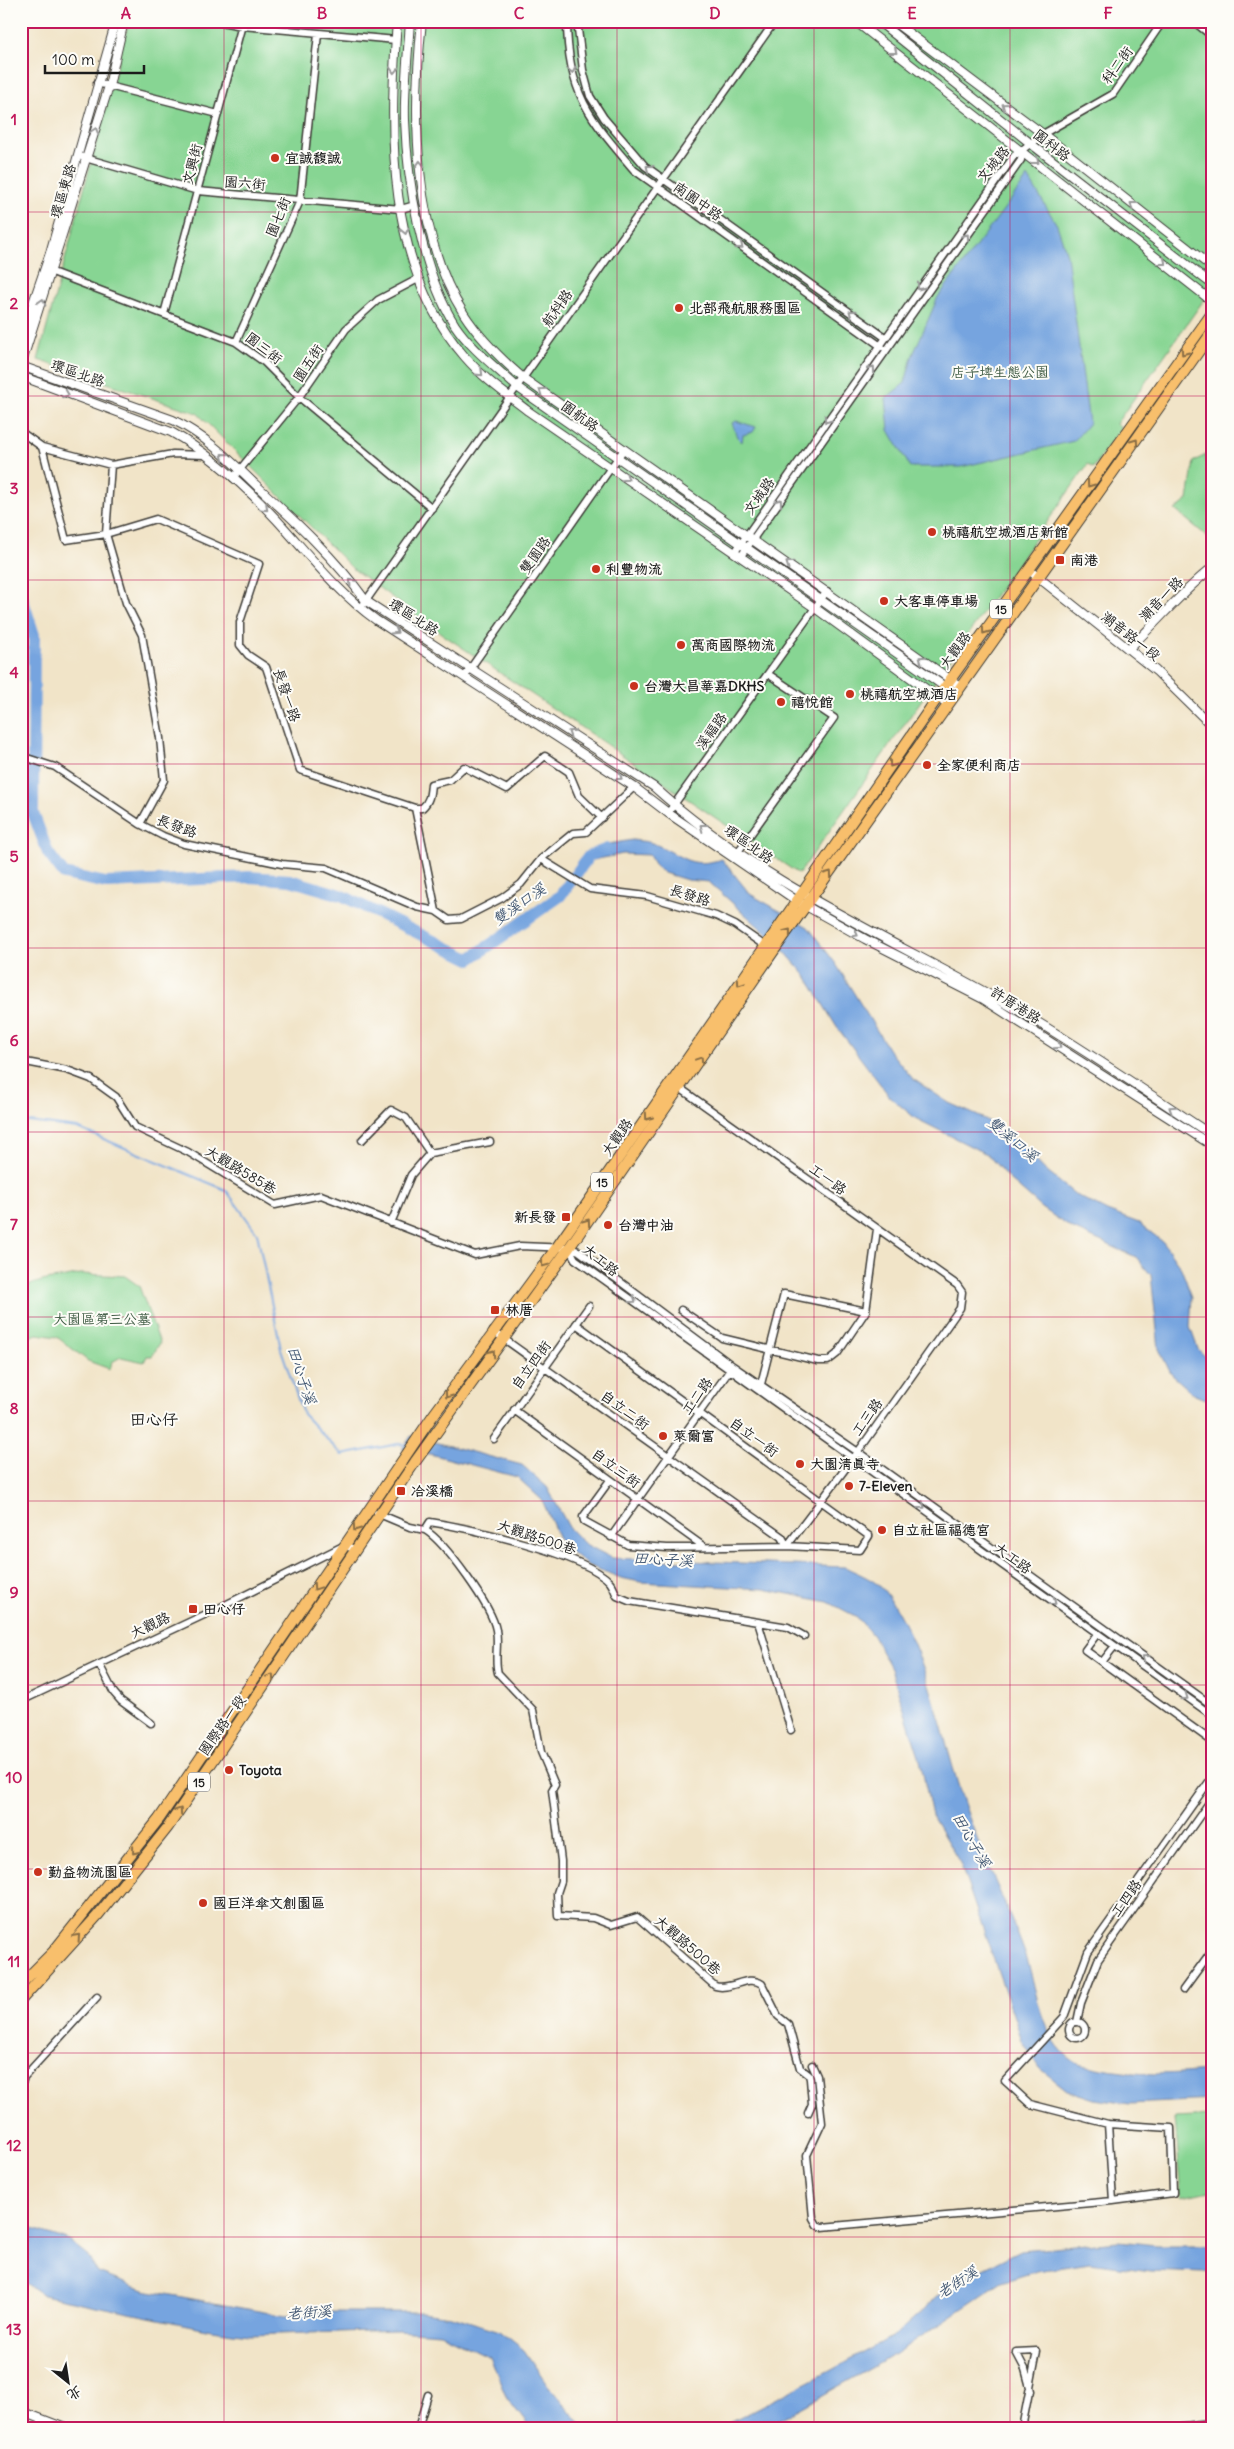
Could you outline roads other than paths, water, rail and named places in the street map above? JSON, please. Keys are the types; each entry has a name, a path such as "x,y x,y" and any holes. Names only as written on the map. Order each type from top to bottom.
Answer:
{"main road":[{"name":"大觀路","path":"802,904 938,697 1213,312"},
{"name":"大觀路","path":"802,904 948,705 1213,331"},
{"name":"15","path":"770,947 802,904"},
{"name":"大觀路","path":"380,1516 443,1422 569,1248 676,1085 770,947"},
{"name":"大觀路","path":"343,1546 493,1331 676,1085"},
{"name":"15","path":"358,1549 380,1516"},
{"name":"國際路一段","path":"21,1984 53,1952 139,1846 343,1546"},
{"name":"國際路一段","path":"21,2000 109,1901 168,1827 358,1549"},
{"path":"208,1747 218,1754"}],"street":[{"name":"環區東路","path":"21,366 76,156 116,21"},
{"name":"環區東路","path":"21,338 86,157 109,86 124,21"},
{"path":"216,21 318,34 396,40"},
{"path":"397,21 392,106 401,209 418,279 437,318 464,356 491,383 510,397 816,608 948,705"},
{"name":"園航路","path":"410,21 405,120 415,205 426,259 444,304 456,326 473,346 517,387 618,459 948,683"},
{"path":"422,21 418,71 420,173 433,242 446,279 464,314 484,341 523,378 827,591 958,691"},
{"name":"南園中路","path":"567,21 569,52 582,102 604,136 634,170 882,347"},
{"name":"南園中路","path":"577,21 583,70 590,96 620,139 645,166 892,342"},
{"name":"航科路","path":"360,609 775,21"},
{"path":"855,21 1022,150 1213,302"},
{"name":"園科路","path":"878,21 1030,143 1213,285"},
{"path":"892,21 1043,134 1213,268"},
{"path":"902,29 907,21"},
{"name":"科二街","path":"1022,150 1043,134 1113,94 1163,21"},
{"path":"1193,21 1213,37"},
{"name":"文興街","path":"164,314 243,24"},
{"name":"園七街","path":"236,342 300,201 318,34"},
{"path":"97,83 218,114"},
{"name":"文城路","path":"738,554 882,347 885,337 984,195 1014,156 1022,150"},
{"name":"文城路","path":"882,347 892,342 1021,160 1022,150"},
{"name":"園六街","path":"76,156 86,157 198,191 401,209 415,205"},
{"name":"園三街","path":"47,270 236,342 264,362 299,397 432,508"},
{"name":"園五街","path":"233,478 299,397 352,323 378,300 418,279"},
{"name":"環區北路","path":"21,366 186,426 239,469 303,530 366,601 654,787 736,855 802,904"},
{"name":"環區北路","path":"21,376 171,432 192,444 233,478 276,520 312,561 360,609 736,855"},
{"path":"21,432 42,447 110,465 173,454 205,455"},
{"name":"長發一路","path":"42,447 66,540 106,534 156,519 259,564 240,622 240,645 248,655 266,667 300,770 416,808"},
{"name":"雙園路","path":"465,676 624,449"},
{"name":"長發路","path":"110,465 106,534 126,603 142,635 160,738 164,780 140,824 184,844 282,864 326,868 417,907 436,911 449,920 461,919 502,898 521,884 540,859 573,833 586,832 634,787"},
{"name":"潮音一路","path":"1128,649 1154,626 1200,576 1213,567"},
{"name":"潮音路一段","path":"1029,570 1156,671 1213,727"},
{"name":"溪福路","path":"668,812 827,591"},
{"path":"736,855 834,718 768,674"},
{"path":"21,756 55,767 140,824"},
{"path":"436,911 416,808 422,808 426,804 430,797 431,784 450,780 464,767 507,789 545,756 569,772 579,796 602,818"},
{"name":"長發路","path":"540,859 590,889 647,896 690,907 734,925 770,947"},
{"name":"許厝港路","path":"802,904 865,939 1026,1015 1213,1136"},
{"name":"許厝港路","path":"968,988 1213,1146"},
{"name":"大觀路585巷","path":"21,1061 67,1070 91,1079 116,1098 135,1127 188,1152 274,1205 321,1195 475,1255 520,1246 569,1248"},
{"name":"工一路","path":"676,1085 957,1285 962,1292 963,1299"},
{"path":"362,1140 391,1110 406,1118 430,1153"},
{"path":"391,1222 410,1175 430,1153 490,1142"},
{"path":"681,1310 722,1338 818,1361 828,1361 837,1354 866,1311 877,1229"},
{"name":"大工路","path":"569,1248 579,1251 731,1368 1213,1706"},
{"path":"760,1388 784,1294 866,1311"},
{"name":"工三路","path":"788,1546 822,1502 960,1308 963,1299"},
{"name":"自立四街","path":"494,1439 589,1306"},
{"name":"自立一街","path":"576,1324 869,1536 860,1550 788,1546"},
{"name":"自立二街","path":"493,1331 782,1537 788,1546"},
{"name":"工二路","path":"611,1537 731,1368"},
{"name":"自立三街","path":"514,1410 703,1546"},
{"name":"大工路","path":"856,1454 1114,1647 1213,1716"},
{"path":"610,1480 582,1517 584,1521 628,1545 667,1548 788,1546"},
{"name":"大觀路500巷","path":"370,1508 380,1516 426,1530 440,1542 480,1596 496,1630 496,1666 498,1673 533,1710 541,1752 556,1785 552,1790 561,1861 561,1881 557,1893 558,1916 594,1918 611,1925 637,1917 715,1986 722,1988 749,1980 762,1984 778,2016 788,2024 800,2068 810,2079 812,2104 808,2113"},
{"name":"大觀路500巷","path":"426,1530 430,1522 458,1526 565,1557 600,1574 611,1583 617,1596 629,1601 758,1622"},
{"path":"343,1546 358,1549"},
{"name":"大觀路","path":"21,1701 219,1608 343,1546"},
{"path":"791,1730 758,1622 788,1627 804,1636"},
{"path":"1097,1634 1085,1650 1213,1742"},
{"path":"1102,1662 1114,1647"},
{"path":"99,1664 114,1693 121,1701 151,1723"},
{"path":"812,2065 817,2076 822,2123 807,2155 813,2218 817,2225 822,2227 1113,2201 1173,2193 1171,2128 1108,2124 1030,2104 1004,2081 1064,2017 1088,1952 1213,1776"},
{"name":"工四路","path":"1077,2022 1081,2003 1098,1960 1213,1797"},
{"path":"1183,1990 1213,1949"},
{"path":"21,2086 24,2077 92,2006 97,1997"},
{"path":"1108,2124 1113,2201"},
{"path":"1022,2428 1030,2391 1037,2351 1016,2352 1025,2369 1030,2391"},
{"path":"418,2428 428,2395"},
{"path":"21,2411 65,2428"},
{"path":"1171,2428 1213,2423"}],"water":[{"name":"店子埤生態公園","path":"1028,177 1057,225 1067,255 1089,423 1074,441 961,467 910,467 889,430 886,398 905,383 912,357 938,297"},
{"path":"736,421 756,427 753,432 743,435 742,442 737,437 732,423"},
{"name":"雙溪口溪","path":"632,840 652,843 692,862 701,863 722,859 750,894 808,927 836,964 889,1050 913,1079 949,1103 987,1120 1023,1147 1046,1171 1076,1195 1107,1211 1139,1223 1163,1242 1181,1268 1192,1297 1190,1327 1198,1349 1213,1365 1213,1402 1195,1395 1171,1374 1159,1349 1151,1275 1136,1257 1071,1228 1042,1208 1009,1179 988,1155 915,1118 890,1097 836,1026 806,976 778,944 709,882 687,880 664,873 655,866 649,855 623,854 593,860 592,851 609,844"},
{"path":"411,1436 522,1465 547,1487 570,1529 585,1544 612,1558 845,1567 878,1584 901,1617 914,1643 933,1698 966,1809 1019,1937 1042,2014 1054,2040 1063,2052 1075,2062 1112,2071 1155,2074 1213,2070 1213,2100 1130,2104 1094,2099 1067,2090 1039,2068 1022,2040 960,1863 932,1816 920,1760 891,1669 873,1636 857,1617 828,1602 764,1589 640,1582 621,1578 587,1565 561,1543 542,1500 517,1477 434,1455 402,1449"},
{"path":"21,2225 68,2240 86,2254 98,2273 144,2290 286,2316 329,2312 422,2312 452,2316 500,2331 524,2350 550,2388 585,2428 530,2428 507,2398 490,2357 440,2333 398,2330 249,2335 211,2330 43,2295 21,2280"},
{"path":"1118,2241 1157,2245 1213,2245 1213,2271 1203,2273 1151,2271 1089,2263 1037,2271 1002,2282 889,2358 764,2428 719,2428 895,2335 940,2295 969,2276 1021,2250"}],"waterway":[{"name":"雙溪口溪","path":"21,594 34,635 33,813 48,853 64,874 106,883 249,877 290,880 341,895 470,959 560,896 589,856 607,849"},
{"name":"田心子溪","path":"21,1121 77,1128 226,1190 257,1233 281,1349 303,1414 342,1455 398,1444 407,1445"}],"place":[{"name":"宜誠馥誠","path":"275,158"},
{"name":"北部飛航服務園區","path":"679,308"},
{"name":"桃禧航空城酒店新館","path":"932,532"},
{"name":"南港","path":"1060,560"},
{"name":"利豐物流","path":"596,569"},
{"name":"大客車停車場","path":"884,601"},
{"name":"萬商國際物流","path":"681,645"},
{"name":"台灣大昌華嘉DKHS","path":"634,686"},
{"name":"桃禧航空城酒店","path":"850,694"},
{"name":"禧悅館","path":"781,702"},
{"name":"全家便利商店","path":"927,765"},
{"name":"新長發","path":"566,1217"},
{"name":"台灣中油","path":"608,1225"},
{"name":"林厝","path":"495,1310"},
{"name":"萊爾富","path":"663,1436"},
{"name":"大園清真寺","path":"800,1464"},
{"name":"7-Eleven","path":"849,1486"},
{"name":"冾溪橋","path":"401,1491"},
{"name":"自立社區福德宮","path":"882,1530"},
{"name":"田心仔","path":"193,1609"},
{"name":"Toyota","path":"229,1770"},
{"name":"勤益物流園區","path":"38,1872"},
{"name":"國巨洋傘文創園區","path":"203,1903"}],"district":[{"name":"田心仔","path":"154,1419"}],"park label":[{"name":"大園區第三公墓","path":"102,1319"}],"water label":[{"name":"老街溪","path":"957,2282"},
{"name":"老街溪","path":"309,2312"}]}
